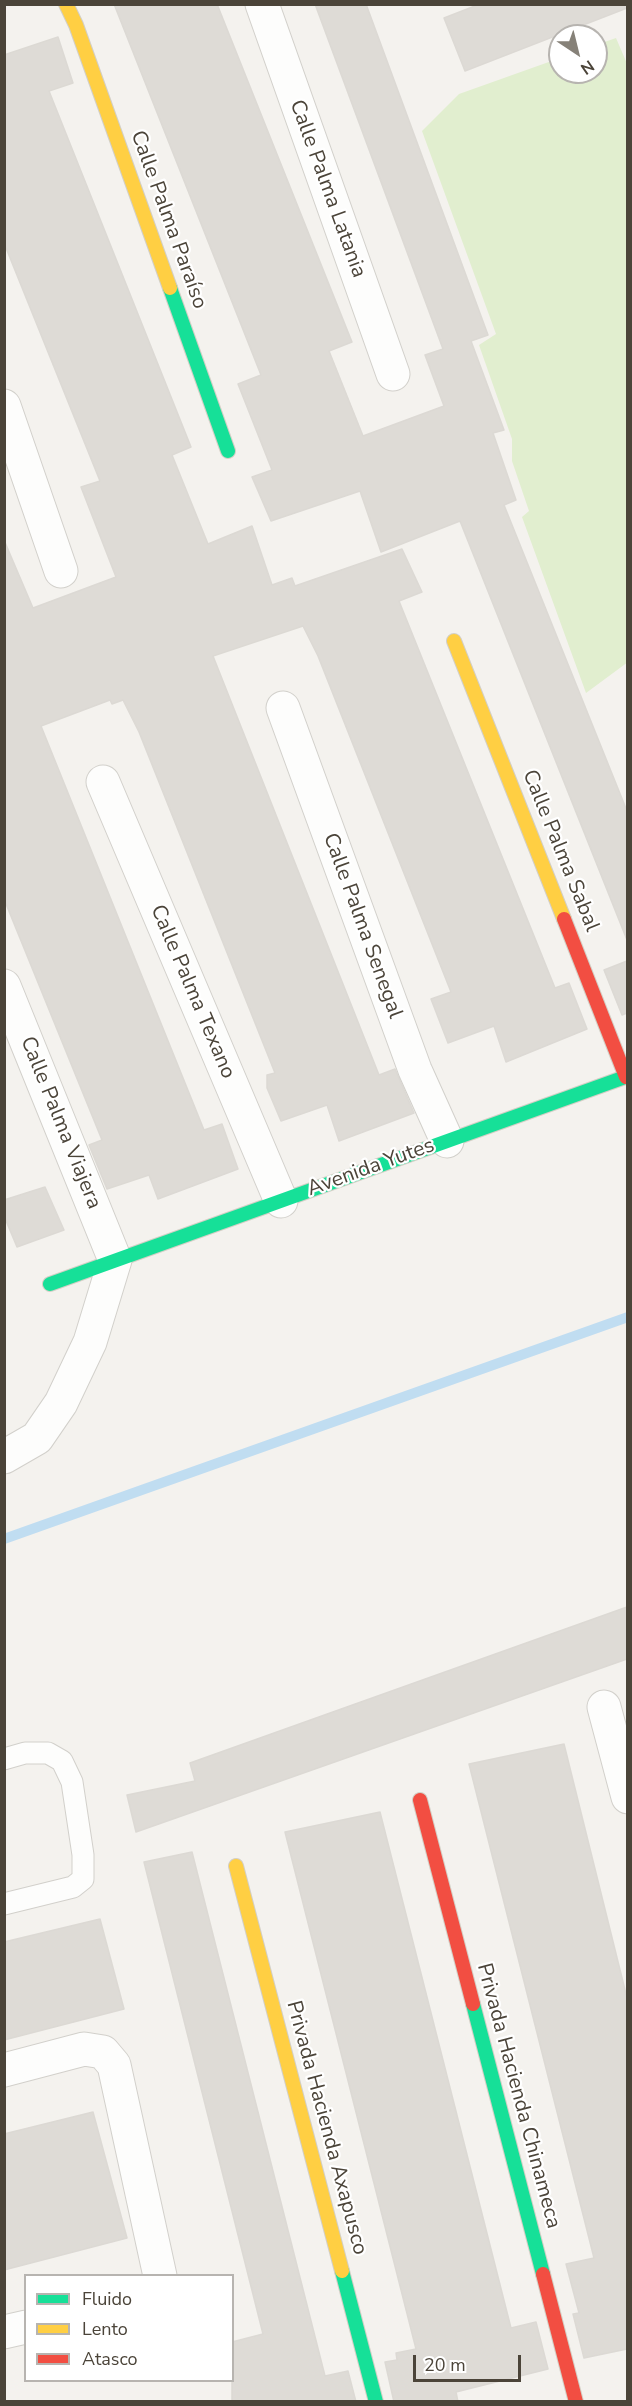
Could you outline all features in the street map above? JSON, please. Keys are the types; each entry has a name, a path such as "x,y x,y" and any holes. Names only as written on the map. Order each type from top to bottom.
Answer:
{"street":[{"name":"Calle Palma Paraíso","path":"66,4 76,25 228,451"},
{"name":"Calle Palma Latania","path":"262,4 393,374"},
{"path":"4,406 61,571"},
{"name":"Calle Palma Sabal","path":"454,641 627,1076"},
{"name":"Calle Palma Senegal","path":"283,708 416,1070 447,1141"},
{"name":"Calle Palma Texano","path":"103,783 281,1201"},
{"name":"Calle Palma Viajera","path":"4,986 115,1260"},
{"name":"Avenida Yutes","path":"50,1284 627,1076"},
{"path":"4,1457 36,1438 61,1403 90,1342 115,1260"},
{"path":"604,1707 627,1797"},
{"name":"Privada Hacienda Chinameca","path":"420,1800 576,2402"},
{"name":"Privada Hacienda Axapusco","path":"236,1866 376,2402"},
{"path":"4,2070 84,2049 103,2052 114,2065 160,2274"},
{"path":"4,2332 24,2327"}],"lane":[{"path":"4,1759 25,1753 48,1753 62,1761 72,1782 83,1856 83,1878 73,1887 4,1904"}],"green space":[{"path":"616,38 628,66 628,662 586,693 522,517 529,511 512,461 512,439 479,345 496,334 422,131 459,94 548,62 548,84 608,84 608,41"}],"building":[{"path":"114,4 217,4 352,342 329,351 363,436 444,406 425,355 443,349 315,4 366,4 488,335 471,341 504,430 493,433 516,500 504,505 627,811 627,940 460,521 381,552 360,491 271,521 252,477 272,470 238,384 261,375"},
{"path":"480,4 627,4 627,8 586,24 548,24 548,39 465,71 444,18"},
{"path":"58,37 73,83 49,91 191,447 172,455 208,544 252,526 272,585 292,578 295,586 402,549 422,592 399,601 555,988 569,983 587,1029 506,1062 494,1026 448,1043 431,999 451,992 318,656 303,626 213,656 379,1075 395,1069 414,1113 339,1141 327,1105 281,1121 267,1088 267,1075 275,1073 139,732 123,700 112,704 110,700 41,726 204,1130 222,1124 238,1169 158,1199 149,1175 107,1189 89,1145 102,1140 4,899 4,540 33,608 116,577 81,487 100,481 4,243 4,55"},
{"path":"627,961 627,1013 622,1015 604,970"},
{"path":"45,1187 64,1230 17,1247 4,1216 4,1200"},
{"path":"627,1607 627,1659 136,1832 127,1795 195,1781 190,1763"},
{"path":"564,1744 627,1998 627,2349 584,2358 573,2314 579,2313 566,2264 594,2258 469,1764"},
{"path":"380,1812 511,2328 536,2322 548,2369 456,2392 458,2402 394,2402 385,2362 397,2360 396,2353 416,2349 285,1832"},
{"path":"192,1852 325,2376 348,2371 356,2402 232,2402 234,2341 263,2334 144,1862"},
{"path":"100,1919 124,2009 4,2040 4,1942"},
{"path":"93,2112 127,2238 4,2270 4,2134"}],"waterway":[{"path":"4,1539 628,1317"}],"traffic: fast":[{"path":"170,288 228,451"},
{"path":"50,1284 628,1076"},
{"path":"473,2004 543,2274"},
{"path":"342,2271 376,2402"}],"traffic: slow":[{"path":"66,4 76,25 170,288"},
{"path":"454,641 564,919"},
{"path":"236,1866 342,2271"}],"traffic: jam":[{"path":"564,919 626,1077"},
{"path":"420,1800 473,2004"},
{"path":"543,2274 576,2402"}]}
